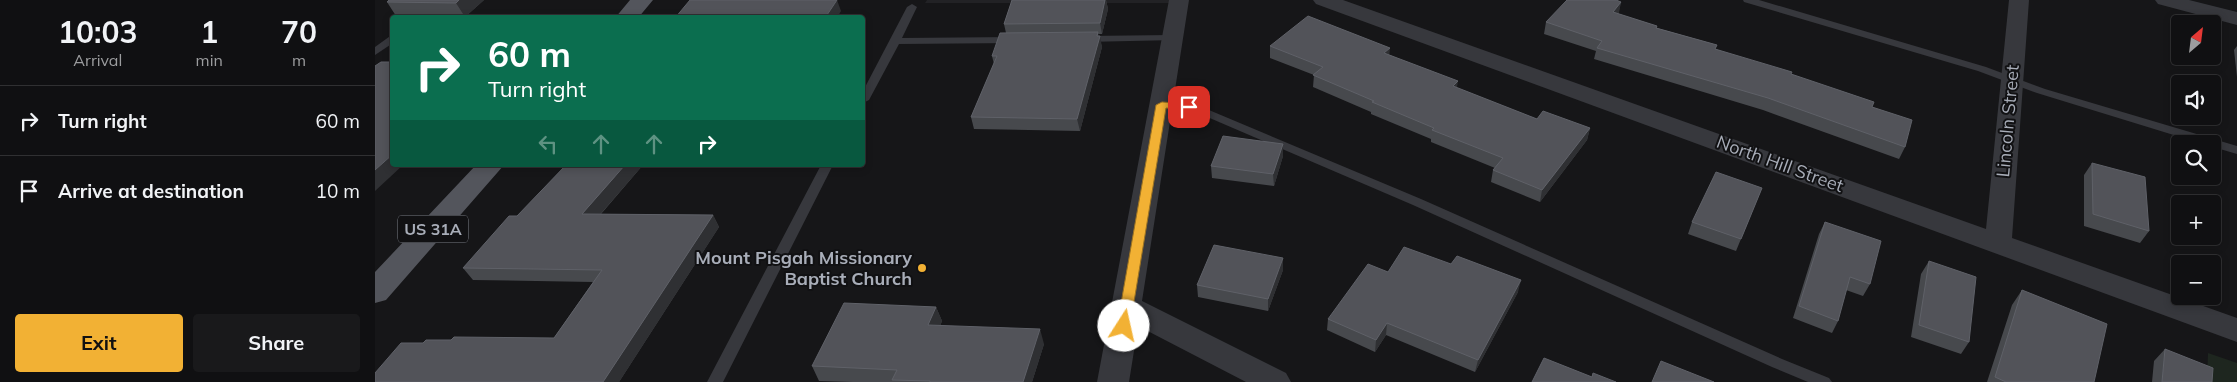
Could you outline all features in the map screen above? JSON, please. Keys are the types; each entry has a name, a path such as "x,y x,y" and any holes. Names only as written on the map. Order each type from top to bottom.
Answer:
{"main road":[{"path":"629,15 642,0"},
{"name":"US 31A","path":"375,292 489,167"}],"street":[{"path":"1113,382 1179,0"},
{"name":"North Hill Street","path":"1323,0 1998,242 2237,330"},
{"name":"Lincoln Street","path":"1998,242 2019,0"},
{"path":"2165,0 2237,19"},
{"path":"1127,307 1275,382"}],"lane":[{"path":"1748,0 1982,68 2041,91 2237,150"},
{"path":"865,96 912,8"},
{"path":"1077,39 1173,38"},
{"path":"895,41 1029,39"},
{"path":"375,52 390,40"},
{"path":"1162,105 1193,107 1417,202 1777,363 1824,382"},
{"path":"715,382 826,167"}],"shaded area":[{"path":"927,0 1179,0 1178,3 925,3"},
{"path":"2208,353 2237,363 2237,382 2207,382"}],"building":[{"path":"389,0 459,0 456,3 387,2"},
{"path":"690,0 837,0 827,15 678,15"},
{"path":"1012,0 1105,0 1100,23 1004,24"},
{"path":"1567,0 1616,0 1621,2 1613,12 1657,26 1656,28 1717,45 1715,49 1792,72 1791,74 1874,102 1872,107 1912,120 1905,147 1768,98 1597,48 1602,41 1546,22"},
{"path":"1308,16 1390,48 1384,53 1458,81 1453,86 1537,119 1543,111 1590,128 1542,190 1493,170 1503,158 1432,130 1434,128 1313,75 1323,67 1270,46"},
{"path":"1098,32 1097,36 1100,36 1077,119 971,117 997,56 992,56 1000,33"},
{"path":"381,62 390,62 390,157 375,170 375,66"},
{"path":"1223,136 1283,144 1273,174 1211,166"},
{"path":"2092,163 2145,177 2149,231 2093,214"},
{"path":"564,167 623,167 582,214 713,215 603,382 375,382 375,373 401,343 451,340 454,337 554,338 602,270 463,268 509,216 517,216"},
{"path":"1716,172 1762,188 1741,239 1692,222"},
{"path":"1825,222 1881,241 1870,284 1850,277 1838,321 1799,306"},
{"path":"1214,245 1283,258 1268,299 1197,285"},
{"path":"1404,247 1451,264 1457,256 1521,280 1478,360 1387,323 1376,340 1328,319 1368,264 1388,272"},
{"path":"1929,261 1976,277 1969,342 1919,325"},
{"path":"2022,290 2107,324 2094,382 2006,382 1995,377"},
{"path":"844,303 936,307 928,325 1040,329 1023,382 892,380 897,370 812,366"},
{"path":"2165,349 2213,368 2212,382 2162,382"},
{"path":"1544,358 1592,377 1593,373 1616,382 1532,382"},
{"path":"1661,361 1714,382 1652,382"}],"place":[{"name":"Mount Pisgah Missionary Baptist Church","path":"922,268"}],"route":[{"path":"1124,326 1162,105 1189,107"}]}
